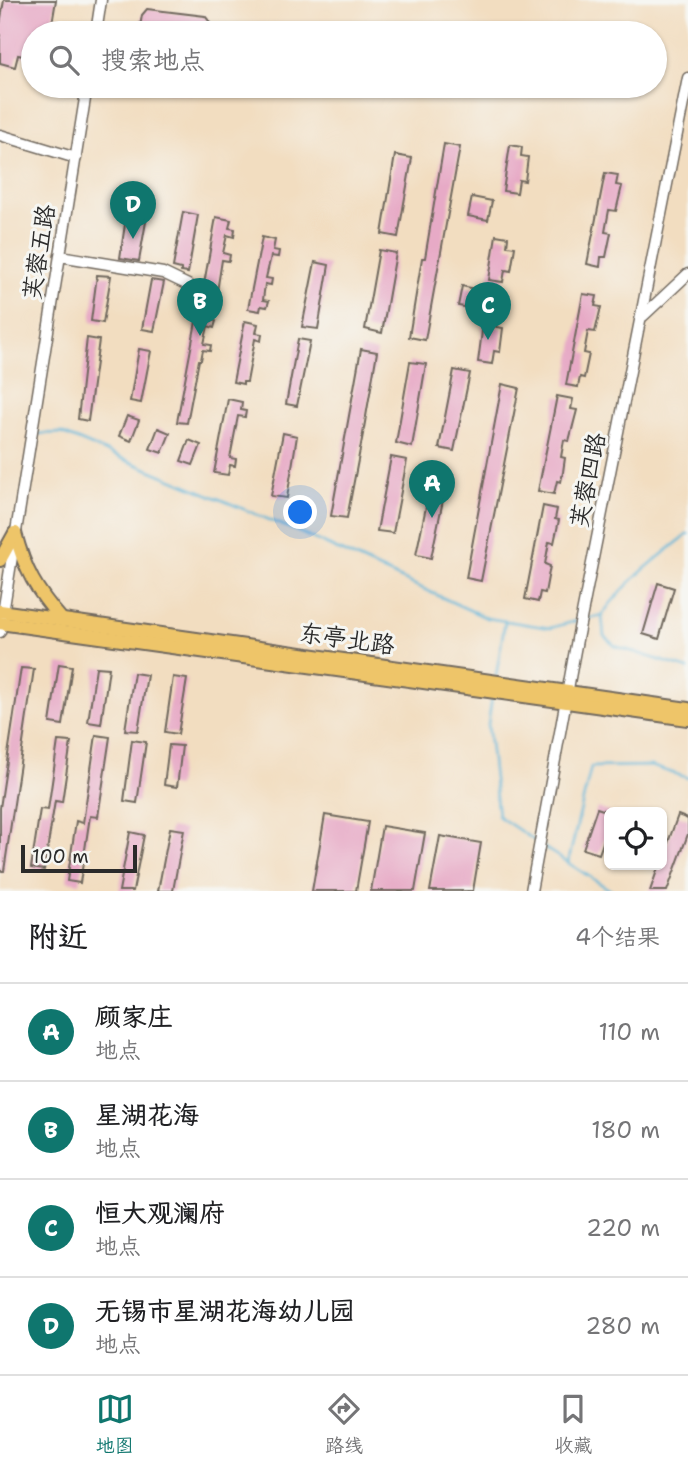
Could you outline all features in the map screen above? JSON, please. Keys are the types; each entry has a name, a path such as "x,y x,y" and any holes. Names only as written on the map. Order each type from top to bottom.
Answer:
{"main road":[{"path":"0,560 15,533"},
{"path":"15,533 31,581 62,620"},
{"name":"东亭北路","path":"1,620 62,620 507,689 688,709"},
{"name":"东亭北路","path":"1,620 484,685"},
{"name":"东亭北路","path":"567,697 688,719"}],"street":[{"path":"98,21 101,0"},
{"name":"芙蓉四路","path":"531,891 578,634 688,78"},
{"name":"芙蓉五路","path":"1,620 86,98"},
{"path":"0,135 76,158"},
{"path":"60,256 163,273 188,285"},
{"path":"642,317 688,274"}],"building":[{"path":"4,0 56,0 52,21 21,21 21,56 18,55 15,67 0,63 0,24"},
{"path":"147,9 205,16 209,21 141,21"},
{"path":"444,144 460,147 425,340 409,337"},
{"path":"510,145 522,147 521,156 528,157 525,181 519,180 517,193 503,191"},
{"path":"395,155 412,158 398,237 382,234"},
{"path":"605,173 618,175 616,185 622,186 616,211 609,210 605,232 611,233 606,257 601,257 600,267 587,264"},
{"path":"472,197 492,201 488,220 468,216"},
{"path":"128,204 152,208 151,216 147,216 139,261 120,258"},
{"path":"183,212 198,215 188,273 173,267"},
{"path":"216,217 231,220 229,228 235,229 234,237 227,235 223,253 230,255 229,261 222,260 216,298 202,295"},
{"path":"496,235 508,237 507,246 515,247 511,271 505,270 503,282 489,280"},
{"path":"262,237 275,240 273,250 279,251 278,257 271,256 266,278 272,279 271,285 265,284 263,300 269,301 267,307 261,306 260,311 248,309"},
{"path":"379,250 396,253 382,333 365,329"},
{"path":"315,262 329,265 318,329 302,327"},
{"path":"97,275 111,276 103,323 91,321"},
{"path":"151,280 164,282 154,331 142,329"},
{"path":"462,286 475,289 471,308 458,306"},
{"path":"583,294 597,296 595,306 601,307 595,332 588,331 584,353 589,354 584,378 580,377 578,387 566,385"},
{"path":"198,311 210,313 209,320 216,321 214,328 208,326 204,344 211,345 210,351 203,350 199,360 187,423 177,422"},
{"path":"484,316 497,318 496,327 503,328 500,352 494,351 492,364 478,362"},
{"path":"245,321 258,324 256,333 262,334 261,341 255,339 247,382 243,384 233,382"},
{"path":"87,338 99,340 88,421 78,419"},
{"path":"298,339 310,341 297,406 286,404"},
{"path":"139,349 151,351 141,403 130,401"},
{"path":"361,349 377,352 363,434 347,518 331,516"},
{"path":"410,362 426,364 412,447 396,443"},
{"path":"454,370 470,373 454,451 439,448"},
{"path":"502,384 519,388 481,581 466,578"},
{"path":"557,396 573,399 571,409 577,410 569,441 564,440 561,457 565,458 563,472 561,482 557,481 554,494 538,491"},
{"path":"228,399 242,402 241,410 246,411 245,417 238,416 230,458 236,459 235,466 230,465 228,475 214,473"},
{"path":"127,416 139,420 131,441 119,436"},
{"path":"158,428 170,433 162,453 150,449"},
{"path":"283,433 297,436 287,498 271,496"},
{"path":"189,440 201,445 193,465 181,461"},
{"path":"391,457 407,460 393,533 377,531"},
{"path":"432,478 447,481 431,558 416,555"},
{"path":"543,506 557,509 555,519 559,520 554,543 549,542 545,564 550,566 545,593 540,592 538,602 525,599"},
{"path":"658,583 674,588 659,639 643,634"},
{"path":"59,664 72,666 63,725 50,723"},
{"path":"96,667 109,668 101,724 88,722"},
{"path":"21,668 34,669 4,871 0,871 0,808"},
{"path":"134,673 147,675 138,731 125,730"},
{"path":"173,677 187,679 178,734 165,732"},
{"path":"96,735 110,737 98,817 90,816 80,883 67,881 76,821 83,823"},
{"path":"132,740 146,742 137,803 124,801"},
{"path":"58,741 71,742 62,802 55,801 44,870 31,868 40,809 48,810"},
{"path":"169,745 182,746 177,787 164,785"},
{"path":"597,808 604,810 604,840 599,854 583,849"},
{"path":"325,815 368,822 356,891 312,891"},
{"path":"678,815 688,819 688,834 667,891 650,891 657,870 667,870 667,845"},
{"path":"382,826 425,833 415,891 371,891"},
{"path":"170,828 184,830 173,891 158,891"},
{"path":"130,832 144,835 133,891 119,891"},
{"path":"440,836 481,843 473,891 430,891"}],"waterway":[{"path":"35,434 61,433 301,533 487,618 550,628 576,621"},
{"path":"602,615 631,582 688,534"},
{"path":"583,620 602,615 604,636 615,646 688,669"},
{"path":"496,676 505,621"},
{"path":"492,697 488,724 498,816 538,843"},
{"path":"568,863 591,767 651,766 688,778"},
{"path":"543,847 612,891"}],"place":[{"name":"无锡市星湖花海幼儿园","path":"133,239"},
{"name":"星湖花海","path":"200,336"},
{"name":"恒大观澜府","path":"488,340"},
{"name":"顾家庄","path":"432,518"}]}
